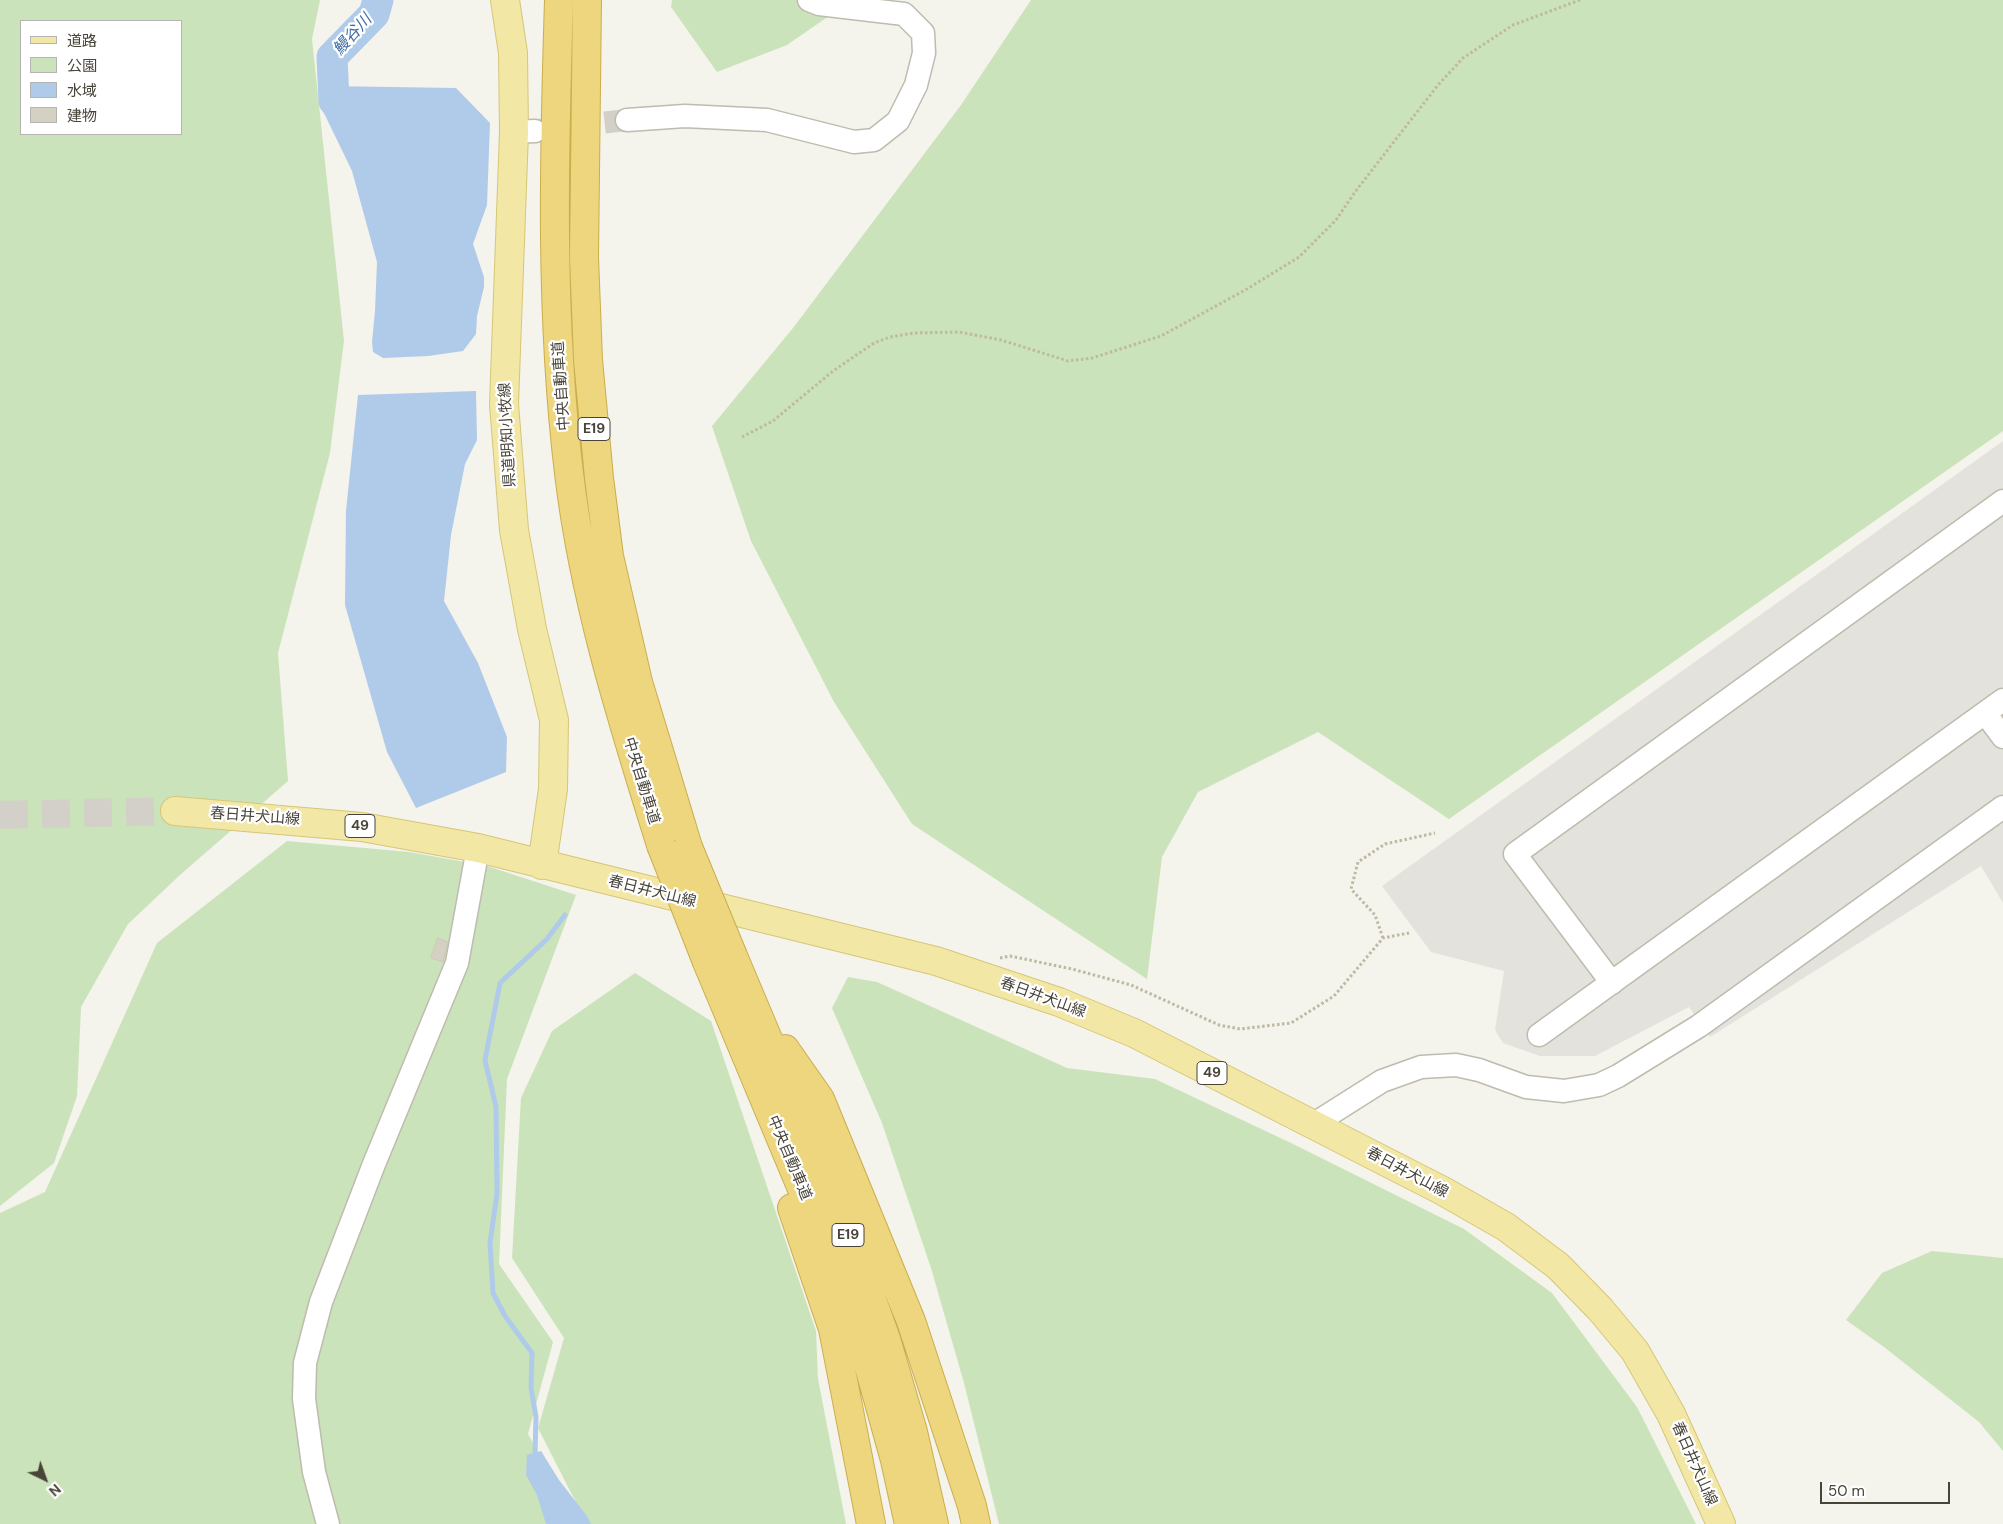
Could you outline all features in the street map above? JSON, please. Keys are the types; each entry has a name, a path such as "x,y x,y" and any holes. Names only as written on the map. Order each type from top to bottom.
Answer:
{"highway":[{"name":"中央自動車道","path":"559,0 555,147 555,261 559,362 569,474 586,575 614,690 661,845 717,963 861,1338 895,1460 909,1524"},
{"name":"中央自動車道","path":"587,0 584,257 588,360 599,478 609,556 638,682 688,846 717,963 755,1007 835,1200 886,1340 912,1432 934,1524"},
{"path":"717,963 702,990 784,1185 833,1329 870,1524"},
{"path":"755,1007 820,1099 911,1321 972,1506 976,1524"}],"main road":[{"name":"県道明知小牧線","path":"505,0 524,131 504,404 514,530 532,630 554,720 553,789 542,865"},
{"name":"春日井犬山線","path":"175,811 362,826 478,848 936,961 1059,1002 1134,1033 1443,1191 1506,1227 1558,1266 1600,1309 1635,1351 1671,1414 1721,1524"}],"street":[{"path":"627,120 684,116 767,120 854,142 874,140 898,121 916,85 924,53 923,32 904,14 819,4 809,0"},
{"path":"1612,982 1516,854 2003,501"},
{"path":"1539,1035 1994,707 2003,737"},
{"path":"1314,1124 1382,1081 1421,1067 1456,1065 1480,1070 1526,1087 1564,1091 1599,1085 1618,1076 1699,1026 2003,807"},
{"path":"328,1524 313,1463 304,1399 305,1363 321,1302 374,1164 457,963 478,848"}],"path":[{"path":"742,438 773,421 833,371 874,343 890,337 914,333 959,332 1001,340 1068,360 1092,358 1161,336 1247,289 1299,257 1336,220 1355,192 1438,85 1463,58 1513,25 1580,0"},
{"path":"1383,938 1375,915 1351,889 1358,862 1385,844 1435,833"},
{"path":"988,978 993,960 1010,956 1072,969 1131,985 1219,1024 1240,1029 1291,1023 1334,996 1383,938 1409,933"}],"shaded area":[{"path":"2003,441 2003,903 1981,866 1710,1037 1689,1007 1595,1056 1540,1056 1503,1043 1495,1030 1504,971 1431,952 1382,886"}],"green space":[{"path":"0,0 320,0 312,39 344,341 330,453 278,653 288,781 180,875 128,924 81,1007 77,1096 54,1163 0,1206"},
{"path":"672,0 852,0 787,45 717,72 671,7"},
{"path":"1031,0 2003,0 2003,431 1449,819 1318,732 1198,792 1162,857 1147,979 912,824 834,702 751,541 712,426 793,328 961,105"},
{"path":"287,841 409,852 487,866 576,895 507,1079 499,1264 553,1342 528,1434 578,1524 0,1524 0,1213 45,1192 157,943"},
{"path":"635,973 711,1021 816,1331 818,1379 846,1524 587,1524 538,1428 564,1338 512,1258 521,1098 552,1031"},
{"path":"848,977 877,982 1067,1068 1155,1079 1291,1143 1464,1229 1552,1293 1637,1407 1696,1524 999,1524 964,1383 931,1268 882,1123 832,1008"},
{"path":"1932,1251 2003,1258 2003,1451 1979,1422 1884,1347 1846,1320 1882,1273"}],"water":[{"path":"326,86 456,88 490,123 487,205 473,244 484,277 484,287 477,316 476,334 463,351 428,356 383,358 373,352 377,262 352,171 323,111"},
{"path":"476,391 477,440 465,464 451,535 444,601 478,663 507,737 506,772 416,808 387,752 345,605 346,511 358,395"},
{"path":"541,1451 559,1480 591,1524 546,1524 537,1495 526,1475 527,1455"}],"building":[{"path":"438,938 448,942 443,962 431,958"}],"waterway":[{"name":"鰻谷川","path":"334,101 332,57 374,14 378,0"},
{"path":"535,1453 536,1417 531,1388 532,1353 505,1316 493,1293 490,1243 497,1193 496,1107 485,1060 500,983 547,939 565,915"}],"tunnel":[{"path":"539,130 627,120"},
{"path":"0,815 175,811"}]}
